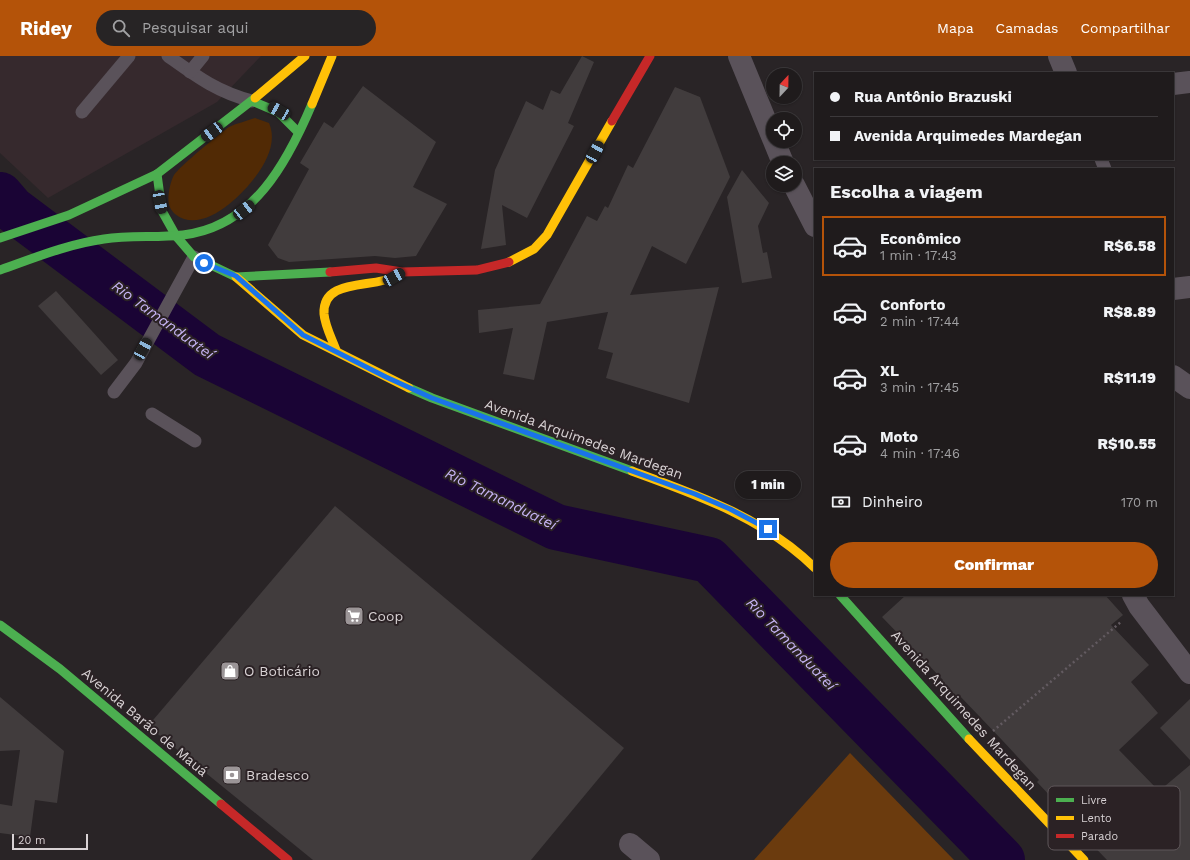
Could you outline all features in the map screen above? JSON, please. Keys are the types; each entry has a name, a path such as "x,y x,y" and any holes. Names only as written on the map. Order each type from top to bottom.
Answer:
{"street":[{"path":"1,238 69,215 157,174 252,101 305,56"},
{"path":"0,270 95,240 124,236 176,236 222,225 251,205 269,184 298,132 332,56"},
{"path":"157,174 162,211 176,236 194,257 214,268 236,276 298,274 376,268 402,272 477,270 498,266 518,259 534,249 547,235 650,56"},
{"path":"739,56 780,156"},
{"path":"1059,56 1066,72"},
{"path":"1174,84 1190,82"},
{"path":"252,101 269,105 279,111 298,132"},
{"path":"798,192 814,224"},
{"path":"336,350 325,318 324,303 327,298 333,292 342,288 386,281 402,272"},
{"name":"Avenida Arquimedes Mardegan","path":"236,276 303,335 319,344 336,350 386,377 432,398 688,492 730,509 768,529 800,552 814,567"},
{"path":"1174,289 1190,287"},
{"path":"1174,377 1190,388"},
{"name":"Avenida Arquimedes Mardegan","path":"841,596 976,746 1048,822"},
{"path":"1136,601 1190,673"},
{"name":"Avenida Barão de Mauá","path":"0,625 60,670 288,860"},
{"path":"630,844 649,860"},
{"name":"Avenida Arquimedes Mardegan","path":"1075,850 1084,860"}],"lane":[{"path":"82,112 128,56"},
{"path":"168,56 216,89 232,96 252,101"},
{"path":"190,72 203,56"},
{"path":"114,392 136,363 194,257"},
{"path":"152,414 195,442"}],"path":[{"path":"976,746 1136,601"}],"shaded area":[{"path":"0,56 261,56 217,102 48,198 0,153"},
{"path":"255,118 269,123 272,137 270,151 260,170 250,184 234,200 215,214 194,220 184,219 175,214 170,208 168,198 171,182 177,171 229,127"},
{"path":"850,753 954,860 754,860"}],"building":[{"path":"582,56 594,62 568,123 574,126 527,218 502,205 506,245 481,249 495,170 526,101 543,110 551,90 560,94"},
{"path":"363,86 436,142 413,187 447,204 416,256 395,258 375,256 289,262 278,258 268,245 309,169 300,163 324,122 333,128"},
{"path":"675,87 700,97 730,177 686,264 652,246 630,295 719,287 689,403 606,378 613,353 598,349 608,312 547,322 534,380 503,374 513,328 479,333 478,310 540,304 587,216 597,221 605,206 608,208 628,165 633,168"},
{"path":"742,170 769,203 758,226 763,253 767,252 772,278 742,283 727,197"},
{"path":"56,291 118,360 101,375 38,306"},
{"name":"Coop","path":"335,506 624,748 531,860 313,860 148,726"},
{"path":"905,596 1106,596 1123,615 1111,625 1149,665 1131,682 1158,713 1119,750 1154,786 1048,786 1048,794 1037,782 1039,780 1002,740 958,694 956,696 941,681 943,680 882,617"},
{"path":"0,697 64,751 57,803 35,800 30,837 0,833 0,804 12,806 20,750 0,751"},
{"path":"1190,699 1190,760 1160,728"},
{"path":"1190,765 1190,860 1107,860 1097,850 1180,850 1180,786 1165,786"}],"waterway":[{"name":"Rio Tamanduateí","path":"0,195 12,209 207,355 556,527 709,560 1002,860"}],"traffic: fast":[{"path":"0,238 69,215 157,174 255,98"},
{"path":"252,101 278,112 298,132"},
{"path":"0,270 77,244 124,237 183,235 208,229 229,219 248,206 264,189 279,169 312,104"},
{"path":"157,174 162,211 176,236 194,257 236,277 330,272"},
{"path":"409,388 432,398 632,471"},
{"path":"841,596 969,739"},
{"path":"0,625 60,669 221,804"}],"traffic: slow":[{"path":"255,98 305,56"},
{"path":"312,104 332,56"},
{"path":"509,262 534,249 547,235 612,121"},
{"path":"336,350 327,328 324,314 326,302 331,294 340,289 387,280 396,276"},
{"path":"236,277 303,335 409,388"},
{"path":"632,471 705,499 752,522 795,550 814,567"},
{"path":"969,739 1048,822"},
{"path":"1074,850 1084,860"}],"traffic: jam":[{"path":"612,121 650,56"},
{"path":"330,272 376,268 402,272 477,270 509,262"},
{"path":"221,804 288,860"}],"place":[{"name":"Coop","path":"354,616"},
{"name":"O Boticário","path":"230,671"},
{"name":"Bradesco","path":"232,775"}],"route":[{"path":"204,263 236,276 303,335 319,344 336,350 386,377 432,398 695,494 730,509 768,529"}]}
